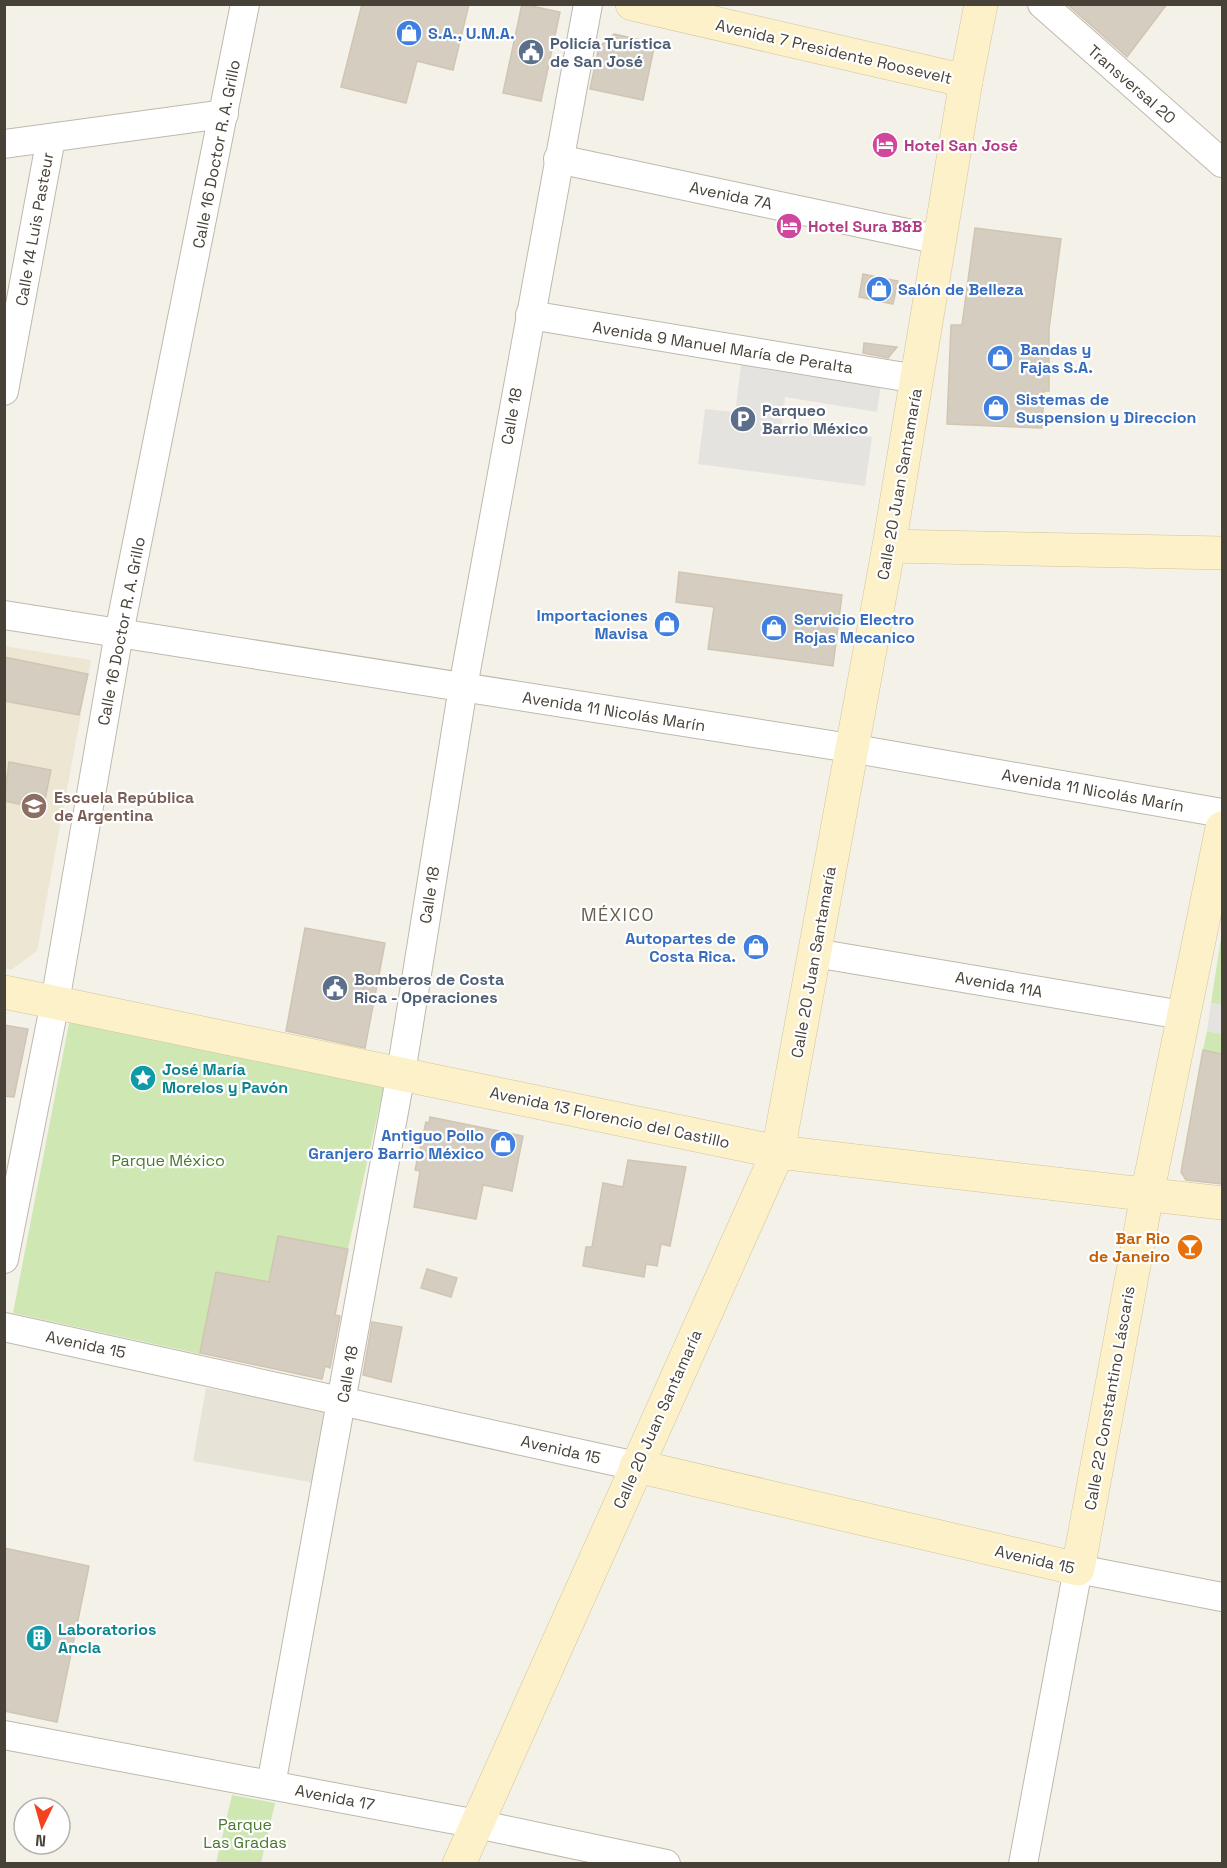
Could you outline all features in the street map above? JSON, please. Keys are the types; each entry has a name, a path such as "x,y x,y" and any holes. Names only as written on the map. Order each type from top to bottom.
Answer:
{"street":[{"name":"Calle 16 Doctor R. A. Grillo","path":"4,1259 55,1002 119,633 246,4"},
{"name":"Calle 18","path":"271,1785 343,1400 400,1073 463,687 588,4"},
{"name":"Avenida 7 Presidente Roosevelt","path":"632,4 966,81"},
{"name":"Calle 20 Juan Santamaría","path":"459,1863 777,1152 889,546 966,81 981,4"},
{"name":"Transversal 20","path":"1042,4 1222,164"},
{"path":"4,144 224,114"},
{"name":"Calle 14 Luis Pasteur","path":"4,391 51,138"},
{"name":"Avenida 7A","path":"558,159 940,240"},
{"name":"Avenida 9 Manuel María de Peralta","path":"530,315 916,379"},
{"path":"889,546 1222,553"},
{"name":"Avenida 11 Nicolás Marín","path":"4,615 850,748 1222,813"},
{"name":"Calle 22 Constantino Láscaris","path":"1023,1863 1147,1195 1222,828"},
{"name":"Avenida 11A","path":"815,953 1182,1015"},
{"name":"Avenida 13 Florencio del Castillo","path":"4,992 777,1152 1222,1203"},
{"name":"Avenida 15","path":"4,1327 636,1466 1078,1569 1222,1597"},
{"name":"Avenida 17","path":"4,1735 477,1824 666,1863"}],"shaded area":[{"name":"Parqueo Barrio México","path":"742,359 881,383 877,412 785,397 782,426 872,437 865,486 698,464 705,409 735,412"},
{"name":"Escuela República de Argentina","path":"4,646 91,660 37,951 11,970 4,968"},
{"path":"1211,1003 1222,1005 1222,1034 1207,1031"},
{"path":"206,1388 328,1410 315,1483 193,1461"}],"green space":[{"path":"1222,931 1222,1005 1211,1003"},
{"name":"Parque México","path":"71,1013 385,1081 348,1249 278,1236 269,1282 216,1273 200,1354 13,1313"},
{"path":"1207,1031 1222,1034 1222,1054 1203,1050"},
{"name":"Parque Las Gradas","path":"232,1795 275,1803 261,1863 216,1863"}],"building":[{"name":"S.A., U.M.A.","path":"362,4 469,4 453,70 417,61 406,103 341,87"},
{"name":"Policía Turística de San José","path":"522,4 560,12 541,101 503,93"},
{"path":"1067,4 1167,4 1127,57"},
{"path":"614,34 655,43 643,100 590,89 599,47"},
{"path":"975,228 1061,239 1049,329 1049,391 1044,391 1042,428 947,424 951,325 962,325"},
{"name":"Salón de Belleza","path":"863,274 898,281 893,304 859,297"},
{"path":"864,343 897,347 888,358 863,353"},
{"name":"Servicio Electro Rojas Mecanico","path":"679,572 842,595 833,666 708,649 714,607 676,602"},
{"path":"4,657 88,674 79,715 4,701"},
{"path":"9,762 51,770 43,809 4,801"},
{"name":"Bomberos de Costa Rica - Operaciones","path":"305,928 385,943 365,1048 286,1031"},
{"path":"4,1025 28,1029 14,1097 4,1096"},
{"path":"1203,1050 1222,1054 1222,1184 1186,1180 1181,1172"},
{"path":"430,1117 523,1136 512,1191 483,1185 476,1219 414,1207 420,1171 415,1170 426,1122 429,1123"},
{"path":"628,1160 686,1167 670,1246 661,1244 657,1266 646,1264 644,1277 583,1266 586,1247 592,1247 603,1183 623,1187"},
{"path":"278,1236 348,1249 335,1315 340,1316 330,1368 325,1366 322,1379 200,1353 216,1272 269,1282"},
{"path":"427,1269 457,1278 451,1297 421,1288"},
{"path":"372,1322 402,1327 391,1382 363,1375"},
{"name":"Laboratorios Ancla","path":"4,1548 89,1566 57,1722 4,1711"}],"place":[{"name":"S.A., U.M.A.","path":"409,33"},
{"name":"Policía Turística de San José","path":"531,52"},
{"name":"Hotel San José","path":"885,145"},
{"name":"Hotel Sura B&B","path":"789,226"},
{"name":"Salón de Belleza","path":"879,289"},
{"name":"Bandas y Fajas S.A.","path":"1000,358"},
{"name":"Sistemas de Suspension y Direccion","path":"996,408"},
{"name":"Parqueo Barrio México","path":"743,419"},
{"name":"Importaciones Mavisa","path":"667,624"},
{"name":"Servicio Electro Rojas Mecanico","path":"774,628"},
{"name":"Escuela República de Argentina","path":"34,806"},
{"name":"Autopartes de Costa Rica.","path":"756,947"},
{"name":"Bomberos de Costa Rica - Operaciones","path":"335,988"},
{"name":"José María Morelos y Pavón","path":"143,1078"},
{"name":"Antiguo Pollo Granjero Barrio México","path":"503,1144"},
{"name":"Bar Rio de Janeiro","path":"1190,1247"},
{"name":"Laboratorios Ancla","path":"39,1638"}],"district":[{"name":"MÉXICO","path":"618,915"}]}
